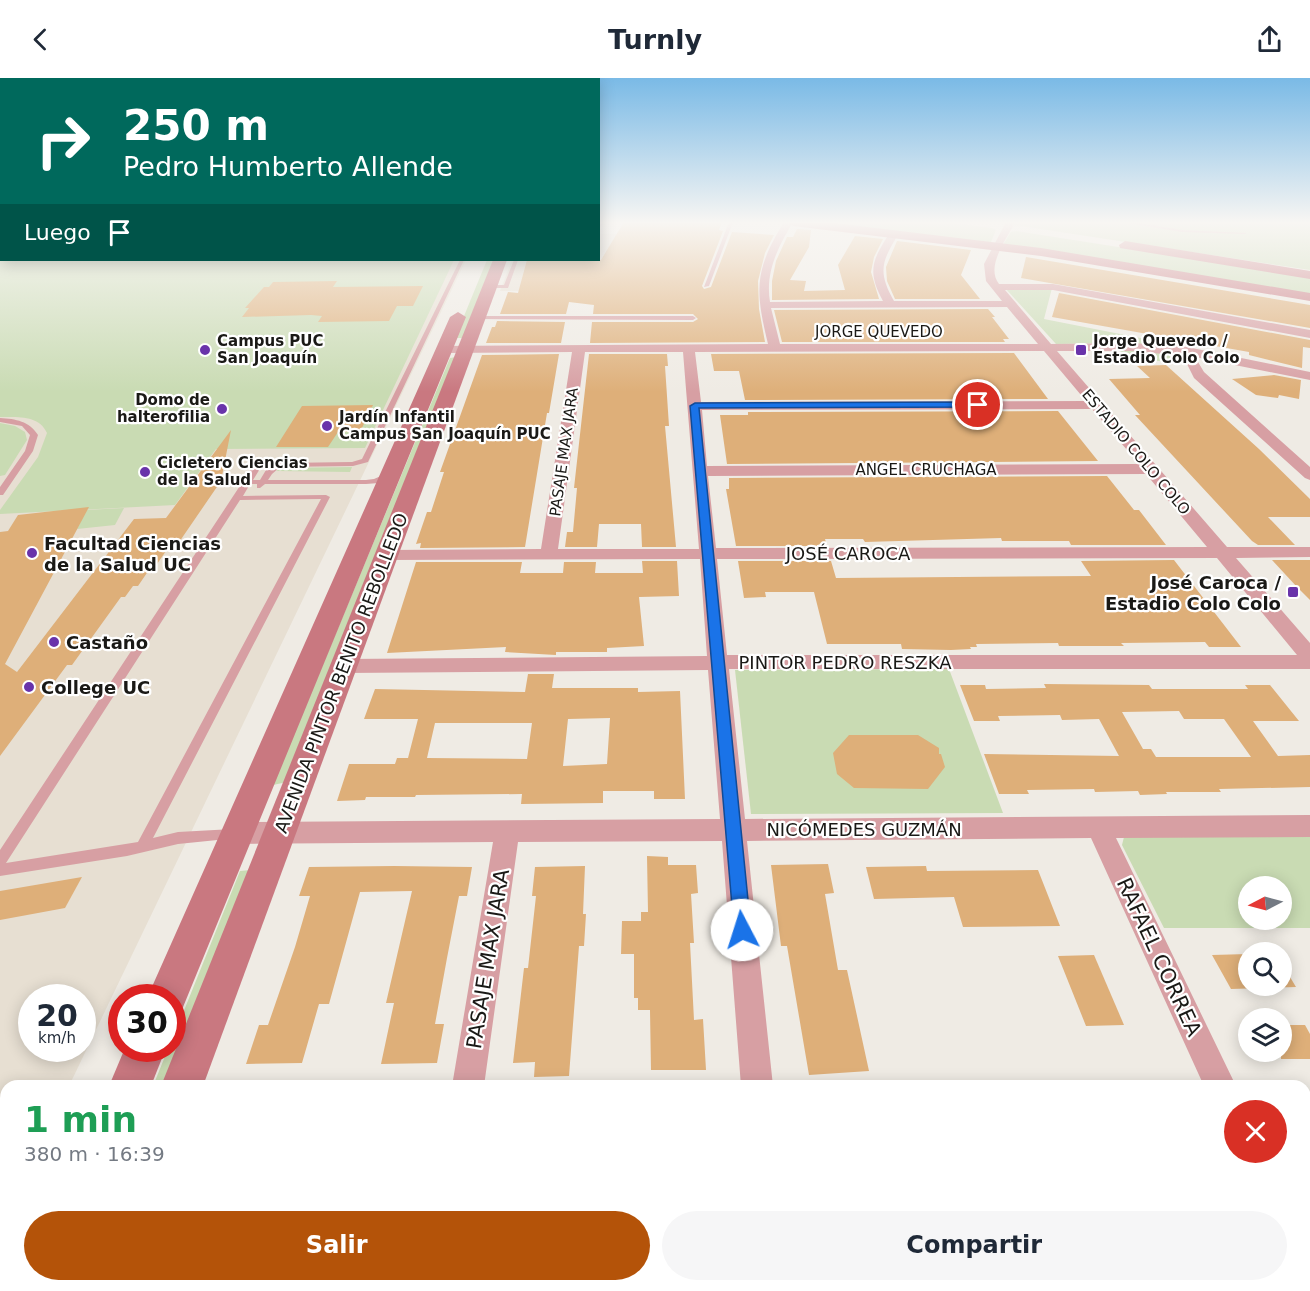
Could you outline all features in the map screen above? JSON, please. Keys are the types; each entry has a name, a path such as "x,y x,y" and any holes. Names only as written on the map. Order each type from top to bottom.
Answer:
{"street":[{"name":"AVENIDA PINTOR BENITO REBOLLEDO","path":"185,1080 387,555 477,279"},
{"name":"AVENIDA PINTOR BENITO REBOLLEDO","path":"173,984 391,474 455,349 477,318 493,279"},
{"path":"764,279 762,291 775,348"},
{"path":"878,279 890,304"},
{"path":"992,279 995,287 1053,287 1310,334"},
{"path":"1203,279 1310,297"},
{"name":"ESTADIO COLO COLO","path":"995,287 1310,656"},
{"path":"764,304 1010,304"},
{"name":"JORGE QUEVEDO","path":"455,349 1133,347 1187,351 1310,376"},
{"name":"PASAJE MAX JARA","path":"549,555 579,349"},
{"path":"689,349 756,1080"},
{"path":"1187,351 1199,375 1307,470"},
{"path":"695,406 1096,405"},
{"name":"ANGEL CRUCHAGA","path":"701,471 1151,469"},
{"name":"JOSÉ CAROCA","path":"387,555 1310,552"},
{"name":"PINTOR PEDRO RESZKA","path":"344,666 1310,662"},
{"name":"NICÓMEDES GUZMÁN","path":"237,833 1310,826"},
{"name":"RAFAEL CORREA","path":"1098,827 1218,1080"},
{"name":"PASAJE MAX JARA","path":"469,1080 507,831"},
{"path":"133,1080 140,1062"}],"lane":[{"path":"0,861 256,468 262,464 279,462 286,464 353,464 365,460 453,279"},
{"path":"490,287 506,287 509,279"},
{"path":"706,286 709,279"},
{"path":"477,318 693,318"},
{"path":"0,420 20,423 29,427 34,435 29,451 0,493"},
{"path":"252,498 273,468 286,464"},
{"path":"248,482 366,482 376,481 391,474"},
{"path":"142,847 327,497 238,498"},
{"path":"0,870 142,847 178,838 237,833"}],"shaded area":[{"path":"0,279 457,279 118,984 108,984 108,1005 96,1030 96,984 18,984 18,1062 81,1062 72,1080 0,1080"},
{"path":"505,279 611,279 610,290 500,291"}],"green space":[{"name":"Campus PUC San Joaquín","path":"0,279 445,279 365,448 216,449 175,505 0,514 0,510 38,457 47,433 39,423 33,420 21,417 0,417"},
{"path":"479,279 488,279 464,338 455,338"},
{"path":"1208,279 1310,279 1310,295"},
{"path":"1052,288 1044,319 1177,347 1130,343 1056,344 1006,289"},
{"path":"1120,351 1164,352 1181,357 1187,362 1130,360"},
{"path":"456,357 287,782 273,785 450,358"},
{"path":"0,423 15,426 25,432 27,440 5,475 0,476"},
{"path":"352,467 350,472 276,471 282,468"},
{"path":"124,508 115,525 77,529 86,510"},
{"path":"949,669 1003,813 751,814 735,670"},
{"path":"1310,835 1310,928 1292,928 1292,876 1238,876 1238,928 1164,928 1122,845 1124,837"},
{"path":"260,869 186,1060 186,1006 240,871"},
{"path":"163,1062 185,1062 178,1080 155,1080"}],"building":[{"path":"522,279 705,279 702,286 704,289 711,287 714,279 759,279 759,309 765,342 590,343 592,322 693,322 698,319 693,314 593,314 594,305 569,302 566,314 500,314 508,292 518,293"},
{"path":"772,279 791,279 806,281 804,291 845,290 842,279 873,279 879,299 772,300"},
{"path":"887,279 964,279 980,299 895,299"},
{"path":"1025,279 1154,279 1310,305 1310,328"},
{"path":"337,281 333,287 423,286 413,306 397,306 389,321 318,322 322,316 311,315 242,317 249,308 245,308 264,287 269,287 273,282"},
{"path":"1059,293 1310,340 1310,348 1303,347 1302,368 1249,355 1249,352 1052,317"},
{"path":"988,309 1009,339 1003,339 1005,342 782,342 774,310"},
{"path":"497,321 565,322 561,343 486,343"},
{"path":"1014,353 1048,399 745,400 739,371 714,371 711,354"},
{"path":"559,354 525,547 420,548 421,543 416,544 427,512 431,512 444,472 440,472 482,355"},
{"path":"589,354 667,354 668,366 665,366 669,426 665,426 676,547 642,547 641,524 599,524 597,547 565,547 567,532 573,532 577,488 574,488"},
{"path":"1166,365 1259,449 1310,499 1310,517 1268,517 1295,545 1258,545 1252,541 1135,415 1140,415 1109,379 1150,378 1137,366"},
{"path":"1274,375 1301,380 1299,399 1279,395 1278,398 1256,395 1232,379"},
{"name":"Jardín Infantil Campus San Joaquín PUC","path":"373,405 360,432 338,432 328,447 276,447 302,406"},
{"path":"1058,411 1098,461 727,464 720,415 748,415 748,412"},
{"path":"231,430 221,481 173,551 166,551 157,564 153,564 138,586 133,586 125,597 121,597 72,665 67,665 0,756 0,532 8,531 18,515 89,507 5,664 17,672 134,519 166,518"},
{"path":"1107,476 1134,510 1139,510 1166,545 1071,545 1069,541 1002,541 1001,538 865,542 863,539 825,539 827,546 736,546 726,489 729,489 729,478"},
{"path":"1174,560 1241,647 1209,647 1205,642 1121,643 1124,646 1059,646 1058,643 976,644 977,647 970,647 971,649 951,650 902,649 901,644 827,644 814,592 765,592 766,597 744,598 738,561 831,561 836,578 1091,576 1081,561"},
{"path":"1272,560 1310,560 1310,600 1297,587"},
{"path":"642,561 677,561 679,596 639,597 644,646 607,648 607,652 556,652 556,655 505,652 506,647 387,653 416,562 522,562 520,573 563,573 564,562 596,562 595,573 643,573"},
{"path":"528,674 554,674 552,688 638,688 638,692 680,691 685,799 654,799 654,791 603,791 603,803 521,804 522,794 416,795 415,797 366,797 365,800 337,801 349,764 395,764 397,758 408,758 418,719 364,719 375,689 525,692","holes":["610,718 607,764 563,766 568,719","435,723 532,723 527,759 427,758"]},
{"path":"1044,684 1149,685 1152,689 1248,689 1245,685 1270,685 1299,721 1253,721 1278,756 1310,755 1310,787 1219,789 1221,792 1166,792 1167,794 1140,795 1138,791 1095,792 1094,789 1027,790 1029,794 999,794 984,754 1119,756 1099,719 1062,720 1060,715 998,716 1000,721 974,721 960,685 985,685 986,689 1046,688","holes":["1179,711 1184,719 1224,719 1251,757 1156,757 1151,749 1143,749 1122,712"]},
{"path":"849,735 918,735 939,748 939,754 941,754 945,767 928,789 854,788 837,774 833,753"},
{"path":"647,856 668,857 668,865 696,865 698,893 691,894 694,943 690,943 694,1020 703,1019 706,1070 651,1070 650,1010 638,1010 638,998 634,998 634,954 621,954 622,921 641,921 641,912 648,912"},
{"path":"828,864 834,893 825,894 838,970 847,970 869,1071 809,1075 787,946 781,946 771,865"},
{"path":"585,866 584,946 579,946 569,1076 534,1077 535,1062 513,1063 524,968 528,968 536,896 532,896 535,867"},
{"path":"926,866 927,871 1038,870 1060,926 963,927 954,897 874,899 866,867"},
{"path":"309,867 472,867 467,896 459,896 435,1024 444,1024 437,1063 381,1064 394,1003 386,1003 412,891 360,892 329,1004 319,1004 302,1063 246,1064 259,1025 268,1025 295,947 310,896 299,896"},
{"path":"82,877 65,908 0,920 0,891"},
{"path":"1238,954 1238,989 1231,989 1212,955"},
{"path":"1094,955 1124,1025 1086,1026 1058,956"},
{"path":"1292,1025 1305,1025 1310,1034 1310,1059 1292,1059"}],"place":[{"name":"Campus PUC San Joaquín","path":"205,350"},
{"name":"Jorge Quevedo / Estadio Colo Colo","path":"1081,350"},
{"name":"Domo de halterofilia","path":"222,409"},
{"name":"Jardín Infantil Campus San Joaquín PUC","path":"327,426"},
{"name":"Cicletero Ciencias de la Salud","path":"145,472"},
{"name":"Facultad Ciencias de la Salud UC","path":"32,553"},
{"name":"José Caroca / Estadio Colo Colo","path":"1293,592"},
{"name":"Castaño","path":"54,642"},
{"name":"College UC","path":"29,687"}],"route":[{"path":"742,930 695,406 978,405"}]}
